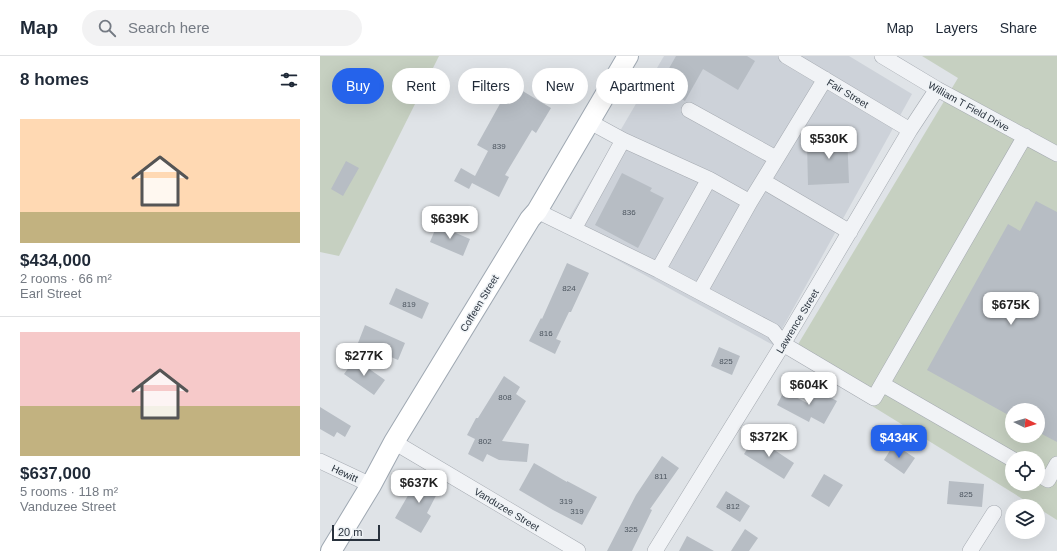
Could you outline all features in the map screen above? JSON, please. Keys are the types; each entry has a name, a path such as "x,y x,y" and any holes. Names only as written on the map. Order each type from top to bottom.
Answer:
{"main road":[{"name":"Coffeen Street","path":"331,551 371,485 394,442 530,219 537,211 628,56"}],"street":[{"name":"Fair Street","path":"786,56 910,130"},
{"name":"William T Field Drive","path":"882,56 937,89 1057,154"},
{"path":"700,291 750,202 825,79"},
{"name":"Lawrence Street","path":"655,551 783,344 910,130 937,89"},
{"path":"689,110 776,158"},
{"path":"590,122 623,140 709,179 750,202"},
{"path":"537,211 700,291 773,331 783,344 874,398 1025,136"},
{"path":"574,229 623,140"},
{"path":"658,270 709,179"},
{"path":"763,181 850,232"},
{"path":"882,384 1005,455"},
{"name":"Vanduzee Street","path":"394,442 578,551"},
{"name":"Hewitt","path":"320,461 371,485"},
{"path":"1045,478 1048,480 1057,464"},
{"path":"970,551 994,513"}],"shaded area":[{"path":"664,56 849,56 912,94 773,345 562,230 636,104 688,104 688,68 657,68"}],"green space":[{"path":"320,56 439,56 433,68 392,68 392,104 415,104 339,256 320,252"},
{"path":"922,56 1057,56 1057,520 1045,512 1045,499 1023,499 1010,491 1045,491 1045,451 1005,451 1005,488 791,356 958,78"}],"building":[{"path":"676,56 747,56 755,61 738,90 703,69 688,96 688,68 669,68"},
{"path":"524,92 532,97 532,104 544,104 551,108 536,133 532,130 505,175 509,177 499,197 472,183 469,189 454,181 461,168 475,176 488,151 477,145 500,104 524,104"},
{"path":"847,133 849,183 808,185 807,144 822,143 822,134"},
{"path":"346,161 359,168 343,196 331,189"},
{"path":"622,173 652,188 650,191 664,198 638,248 595,225"},
{"path":"1036,201 1057,212 1057,442 1045,436 1045,403 1005,403 1005,413 927,370 1008,224 1020,231"},
{"path":"437,225 470,239 463,256 430,242"},
{"path":"567,263 589,273 571,312 569,312 556,339 561,341 555,354 529,341 541,318 542,319"},
{"path":"396,288 429,303 422,319 389,304"},
{"path":"365,325 405,343 398,360 358,343"},
{"path":"719,347 740,356 732,375 711,366"},
{"path":"355,359 385,380 374,395 344,374"},
{"path":"504,376 520,387 516,394 526,401 502,441 529,444 527,462 499,460 487,454 483,462 468,454 475,439 467,435 476,418 478,418"},
{"path":"815,389 837,401 824,424 811,417 809,422 777,405 784,391 807,403"},
{"path":"320,407 351,426 345,437 337,432 334,437 320,429"},
{"path":"755,437 794,463 784,479 744,454"},
{"path":"894,444 915,458 904,474 884,460"},
{"path":"662,456 679,468 650,509 652,510 632,551 607,551 636,495"},
{"path":"534,463 597,497 582,525 519,490"},
{"path":"418,474 441,486 427,513 431,516 421,533 395,518 410,492 409,491"},
{"path":"824,474 843,485 829,507 811,496"},
{"path":"949,481 984,484 982,507 947,504"},
{"path":"726,491 750,506 740,522 716,507"},
{"path":"745,529 758,538 749,551 731,551"},
{"path":"687,536 714,551 679,551"}]}
